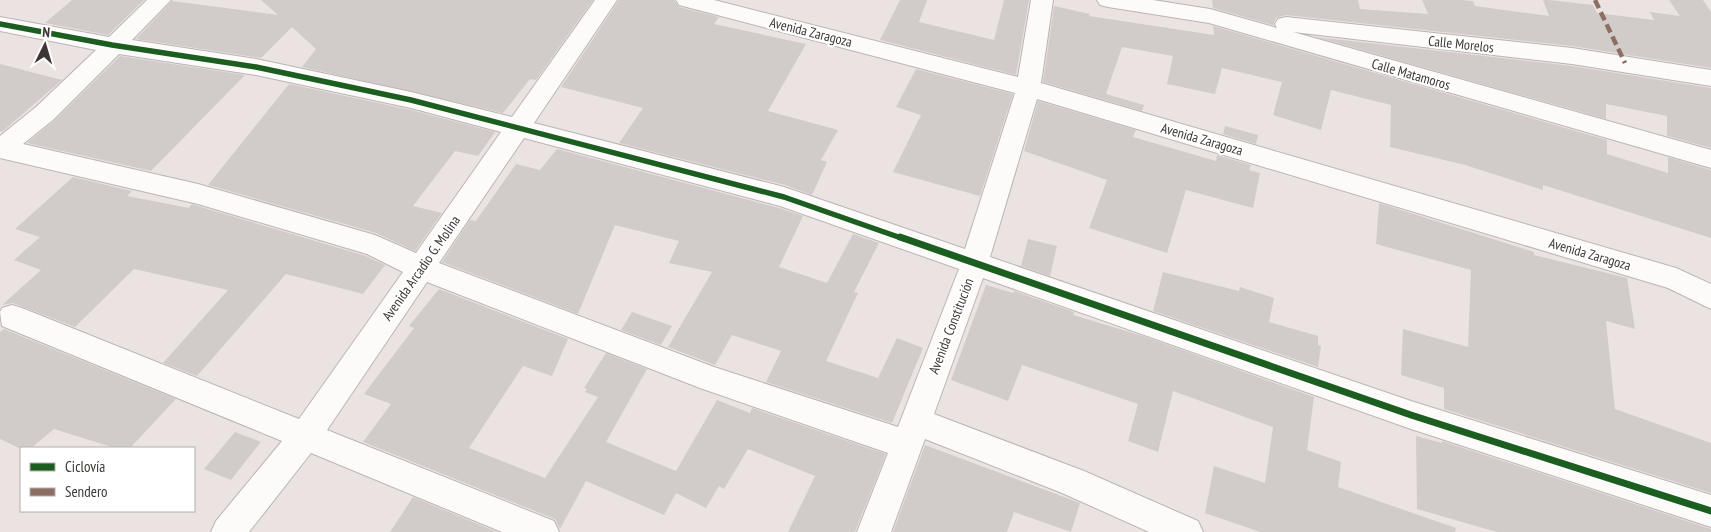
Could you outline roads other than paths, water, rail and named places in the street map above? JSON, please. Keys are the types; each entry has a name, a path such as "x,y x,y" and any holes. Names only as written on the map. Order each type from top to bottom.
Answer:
{"street":[{"path":"1,149 45,114 112,45 160,0"},
{"name":"Avenida Arcadio G. Molina","path":"228,532 304,437 606,0"},
{"name":"Avenida Zaragoza","path":"687,0 1028,88 1676,279 1711,297"},
{"name":"Avenida Constitución","path":"874,532 974,265 1028,88 1042,0"},
{"name":"Calle Matamoros","path":"1108,0 1210,16 1711,159"},
{"name":"Calle Morelos","path":"1210,16 1572,56 1711,78"},
{"path":"0,24 112,45 256,67 411,100 784,197 974,265 1099,306 1411,415 1711,511"},
{"path":"1,149 198,194 375,246 421,268 711,379 911,433 1073,482 1186,532"},
{"path":"12,317 542,532"}]}
